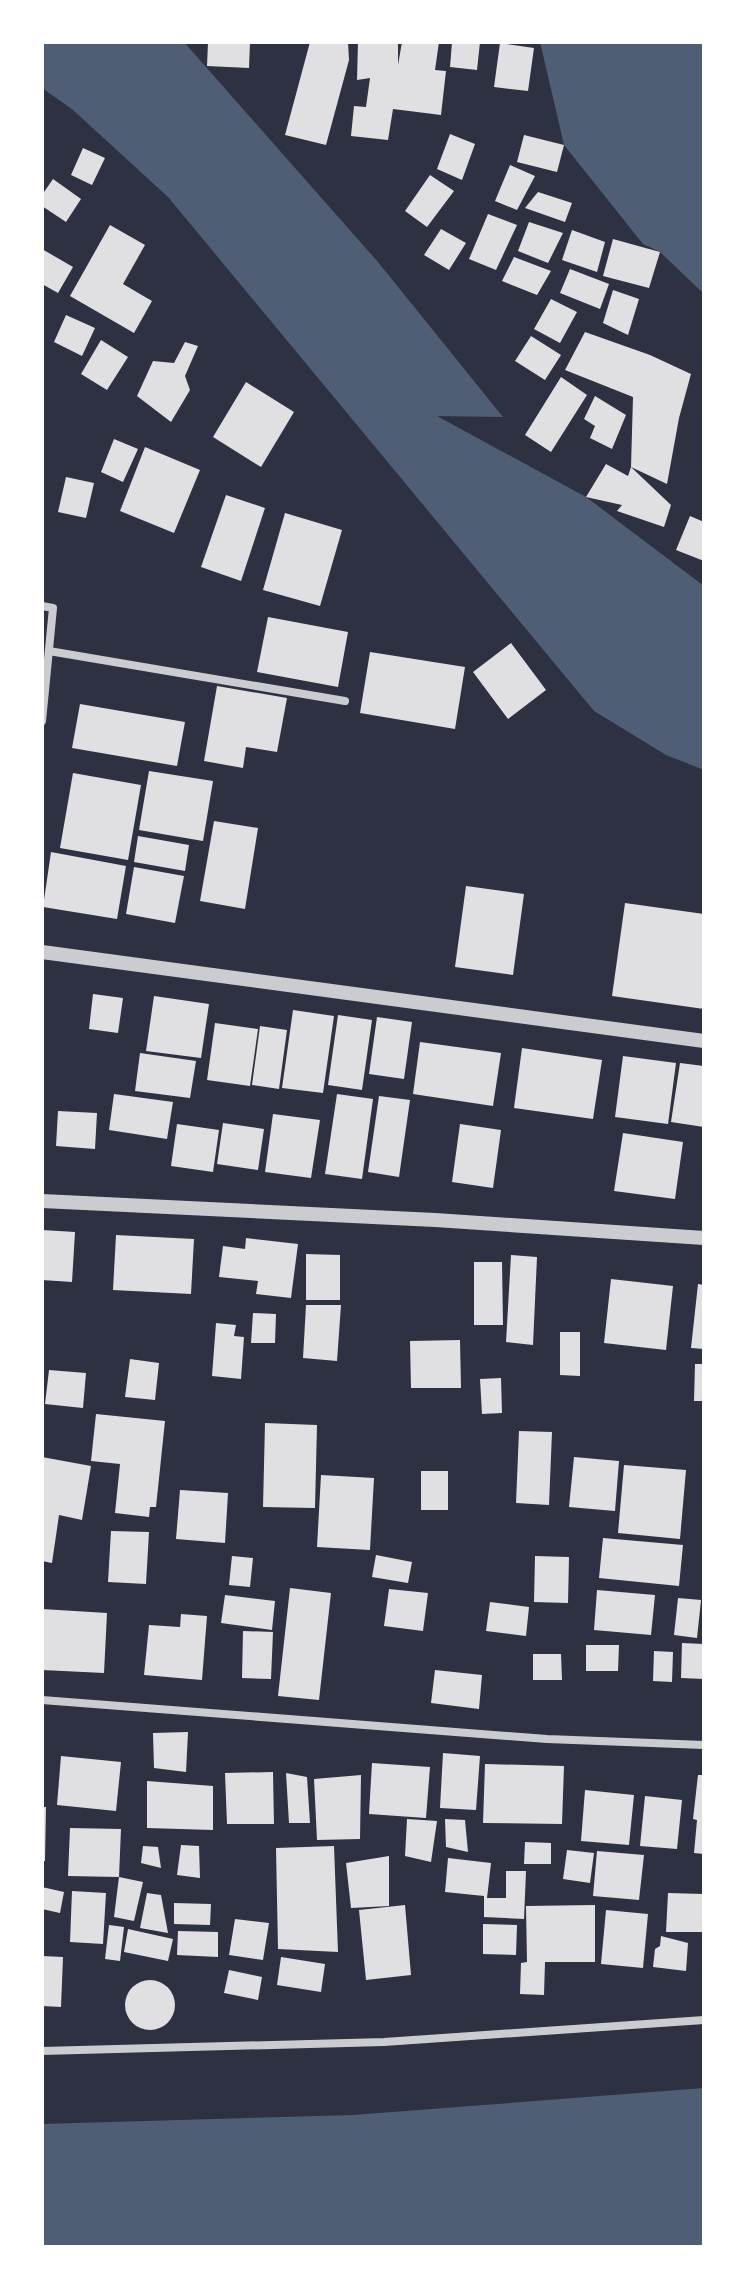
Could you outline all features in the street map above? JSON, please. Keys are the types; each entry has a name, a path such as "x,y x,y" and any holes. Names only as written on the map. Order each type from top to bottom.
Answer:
{"street":[{"path":"42,606 53,608 42,721"},
{"path":"49,651 345,701"},
{"path":"42,952 704,1041"},
{"path":"42,1201 435,1220 704,1238"},
{"path":"42,1700 547,1739 704,1745"},
{"path":"42,2051 384,2042 704,2020"}],"water":[{"path":"42,42 184,42 378,262 503,417 437,416 586,497 704,586 704,770 666,755 594,711 168,197 73,110 42,88"},
{"path":"540,42 704,42 704,294 660,252 643,244 564,145"},
{"path":"704,2088 704,2247 42,2247 42,2124 353,2115"}],"building":[{"path":"208,42 250,42 249,68 207,66"},
{"path":"310,42 348,42 349,60 326,145 285,135"},
{"path":"358,42 398,42 398,65 402,42 439,42 435,70 446,71 441,115 393,109 388,140 351,136 354,106 366,107 370,78 357,80"},
{"path":"452,42 480,42 477,70 450,67"},
{"path":"500,43 534,48 528,91 494,87"},
{"path":"450,134 475,144 462,180 437,169"},
{"path":"524,135 564,145 557,172 517,162"},
{"path":"83,148 105,158 92,185 71,175"},
{"path":"510,165 535,176 517,210 495,201"},
{"path":"430,175 454,191 427,227 405,211"},
{"path":"53,179 81,199 66,222 42,206 42,195"},
{"path":"538,192 572,203 565,222 525,208"},
{"path":"488,214 517,225 496,270 469,259"},
{"path":"529,222 563,233 548,263 518,251"},
{"path":"110,225 145,245 123,284 152,301 134,333 70,296"},
{"path":"441,229 466,243 449,270 424,255"},
{"path":"572,230 605,242 597,272 562,260"},
{"path":"613,239 660,252 649,288 603,276"},
{"path":"42,249 73,267 58,293 42,284"},
{"path":"514,257 551,271 537,295 502,281"},
{"path":"570,269 609,284 600,309 560,293"},
{"path":"613,290 639,299 628,335 603,323"},
{"path":"551,299 577,312 560,343 534,329"},
{"path":"66,315 95,328 82,356 54,342"},
{"path":"585,332 650,355 691,374 667,484 631,467 633,397 565,370"},
{"path":"531,336 561,355 545,380 515,361"},
{"path":"101,340 128,357 107,390 81,374"},
{"path":"185,342 198,346 185,376 190,390 171,422 137,396 153,361 174,363"},
{"path":"561,377 587,395 551,452 525,435"},
{"path":"246,382 294,412 261,467 213,437"},
{"path":"595,396 626,415 612,449 590,438 595,426 584,419"},
{"path":"114,439 138,449 123,482 101,472"},
{"path":"145,447 200,470 174,533 120,511"},
{"path":"606,464 628,476 631,467 671,505 664,527 617,511 622,505 586,497"},
{"path":"66,477 94,483 86,518 58,512"},
{"path":"226,495 265,508 241,581 201,567"},
{"path":"285,513 342,530 320,606 263,590"},
{"path":"690,516 704,522 704,561 676,550"},
{"path":"268,617 348,632 338,687 257,672"},
{"path":"511,643 546,690 508,719 473,672"},
{"path":"370,652 465,667 455,729 360,713"},
{"path":"217,686 287,698 277,752 246,747 243,768 204,761"},
{"path":"80,704 185,722 177,766 72,748"},
{"path":"149,771 213,781 203,841 139,830"},
{"path":"73,773 141,785 128,860 60,848"},
{"path":"214,821 258,828 245,909 200,901"},
{"path":"138,836 189,845 185,871 134,862"},
{"path":"51,852 126,866 117,919 43,907"},
{"path":"134,867 184,876 175,923 126,914"},
{"path":"466,886 524,894 513,975 455,967"},
{"path":"625,903 704,914 704,1009 612,996"},
{"path":"93,994 123,998 118,1033 89,1029"},
{"path":"154,996 209,1004 201,1058 146,1051"},
{"path":"293,1010 334,1016 323,1093 282,1088"},
{"path":"338,1015 372,1020 362,1090 328,1085"},
{"path":"377,1017 412,1022 404,1079 369,1074"},
{"path":"215,1023 258,1029 250,1086 207,1080"},
{"path":"260,1026 287,1030 279,1089 252,1085"},
{"path":"420,1042 501,1053 493,1106 413,1094"},
{"path":"522,1048 602,1060 593,1119 514,1108"},
{"path":"140,1053 196,1061 190,1098 135,1091"},
{"path":"623,1056 676,1063 668,1124 615,1117"},
{"path":"680,1063 704,1066 704,1127 671,1122"},
{"path":"114,1094 173,1102 167,1139 109,1130"},
{"path":"337,1094 373,1099 362,1179 325,1174"},
{"path":"379,1096 410,1100 399,1177 368,1172"},
{"path":"58,1111 97,1113 95,1149 56,1146"},
{"path":"273,1114 320,1120 311,1178 265,1172"},
{"path":"223,1123 264,1129 258,1170 217,1164"},
{"path":"177,1124 219,1130 213,1172 171,1166"},
{"path":"460,1124 501,1130 493,1188 452,1182"},
{"path":"623,1133 683,1142 675,1199 614,1191"},
{"path":"42,1230 75,1232 72,1282 42,1280"},
{"path":"116,1235 194,1239 191,1294 113,1290"},
{"path":"246,1238 298,1244 291,1298 256,1294 258,1281 219,1277 223,1246 245,1249"},
{"path":"306,1254 340,1255 340,1300 306,1300"},
{"path":"511,1255 537,1257 533,1345 506,1342"},
{"path":"474,1262 502,1262 503,1325 474,1325"},
{"path":"611,1279 673,1286 666,1350 604,1343"},
{"path":"698,1284 704,1285 704,1349 691,1348"},
{"path":"306,1305 341,1305 337,1361 303,1358"},
{"path":"253,1313 276,1314 275,1343 251,1343"},
{"path":"216,1323 236,1325 234,1336 244,1337 241,1379 212,1376"},
{"path":"560,1332 580,1332 580,1376 560,1375"},
{"path":"460,1340 461,1388 411,1388 410,1341"},
{"path":"130,1359 159,1363 155,1400 125,1397"},
{"path":"695,1364 704,1364 704,1401 694,1401"},
{"path":"49,1370 86,1373 83,1408 45,1404"},
{"path":"501,1378 502,1413 482,1414 480,1379"},
{"path":"96,1414 165,1421 156,1507 150,1507 149,1517 115,1513 120,1464 91,1461"},
{"path":"265,1423 317,1425 315,1508 263,1507"},
{"path":"519,1431 552,1432 549,1505 516,1503"},
{"path":"42,1457 91,1466 82,1520 59,1515 52,1563 42,1561"},
{"path":"574,1457 619,1461 615,1511 569,1507"},
{"path":"624,1465 686,1470 680,1539 618,1533"},
{"path":"421,1471 448,1471 448,1510 421,1510"},
{"path":"321,1475 374,1478 370,1550 317,1547"},
{"path":"180,1490 228,1493 225,1543 176,1539"},
{"path":"111,1531 149,1532 146,1584 108,1582"},
{"path":"603,1538 683,1545 679,1586 599,1578"},
{"path":"376,1555 412,1562 408,1583 372,1577"},
{"path":"232,1556 253,1558 250,1587 229,1585"},
{"path":"535,1556 569,1557 568,1603 534,1602"},
{"path":"290,1588 331,1593 319,1700 278,1696"},
{"path":"389,1589 428,1593 423,1631 384,1626"},
{"path":"597,1590 655,1595 651,1635 594,1630"},
{"path":"225,1595 275,1601 272,1630 221,1623"},
{"path":"678,1598 701,1600 697,1638 674,1635"},
{"path":"490,1602 529,1607 526,1636 486,1631"},
{"path":"42,1609 107,1613 104,1673 42,1670"},
{"path":"181,1614 207,1616 202,1680 144,1675 149,1625 180,1627"},
{"path":"243,1631 273,1632 271,1679 242,1678"},
{"path":"682,1643 704,1644 704,1679 681,1678"},
{"path":"586,1645 619,1645 618,1671 586,1671"},
{"path":"654,1651 673,1652 672,1682 653,1681"},
{"path":"533,1654 561,1654 562,1680 533,1680"},
{"path":"435,1670 482,1675 479,1709 431,1703"},
{"path":"188,1732 186,1772 154,1768 153,1733"},
{"path":"443,1753 480,1756 476,1810 440,1808"},
{"path":"61,1756 121,1762 116,1811 57,1805"},
{"path":"372,1763 430,1767 426,1818 369,1814"},
{"path":"485,1764 564,1766 562,1824 483,1823"},
{"path":"273,1772 274,1824 227,1824 225,1773"},
{"path":"286,1773 307,1777 310,1823 289,1823"},
{"path":"361,1775 360,1839 317,1840 314,1779"},
{"path":"698,1775 704,1775 704,1854 694,1853 697,1820 693,1819"},
{"path":"147,1781 213,1786 213,1830 147,1828"},
{"path":"585,1790 634,1795 629,1845 581,1841"},
{"path":"645,1796 682,1800 677,1849 640,1846"},
{"path":"42,1807 46,1807 45,1861 42,1861"},
{"path":"407,1819 437,1821 431,1862 405,1856"},
{"path":"445,1819 465,1820 468,1852 446,1847"},
{"path":"70,1828 121,1829 119,1877 68,1876"},
{"path":"525,1842 551,1843 551,1864 524,1864"},
{"path":"181,1845 199,1846 200,1878 177,1875"},
{"path":"143,1846 158,1847 161,1868 141,1863"},
{"path":"334,1846 338,1952 278,1949 276,1848"},
{"path":"567,1850 594,1853 590,1883 563,1879"},
{"path":"597,1851 644,1855 639,1900 593,1896"},
{"path":"389,1856 389,1906 351,1908 346,1863"},
{"path":"448,1858 491,1863 487,1898 506,1898 506,1871 526,1871 524,1919 484,1917 484,1896 445,1892"},
{"path":"119,1877 143,1882 134,1921 114,1917"},
{"path":"42,1887 64,1892 60,1913 42,1909"},
{"path":"72,1891 106,1893 103,1944 70,1942"},
{"path":"147,1893 161,1895 168,1933 140,1928"},
{"path":"668,1893 704,1894 704,1932 666,1932"},
{"path":"174,1903 211,1904 210,1925 174,1924"},
{"path":"405,1905 411,1975 366,1980 359,1910"},
{"path":"595,1905 595,1962 545,1962 544,1995 520,1994 521,1963 527,1962 526,1906"},
{"path":"606,1910 648,1914 643,1968 601,1964"},
{"path":"235,1919 269,1923 263,1960 229,1955"},
{"path":"483,1924 517,1925 516,1955 483,1954"},
{"path":"109,1925 124,1927 120,1961 105,1959"},
{"path":"128,1929 173,1939 168,1961 124,1952"},
{"path":"178,1931 218,1932 218,1957 177,1955"},
{"path":"661,1936 688,1943 686,1971 653,1967 655,1949 660,1946"},
{"path":"42,1956 63,1957 61,2007 42,2006"},
{"path":"281,1957 325,1964 321,1992 277,1985"},
{"path":"229,1970 262,1977 258,2000 224,1993"},
{"path":"150,1980 167,1988 175,2005 167,2022 150,2030 133,2022 125,2005 133,1988"}]}
